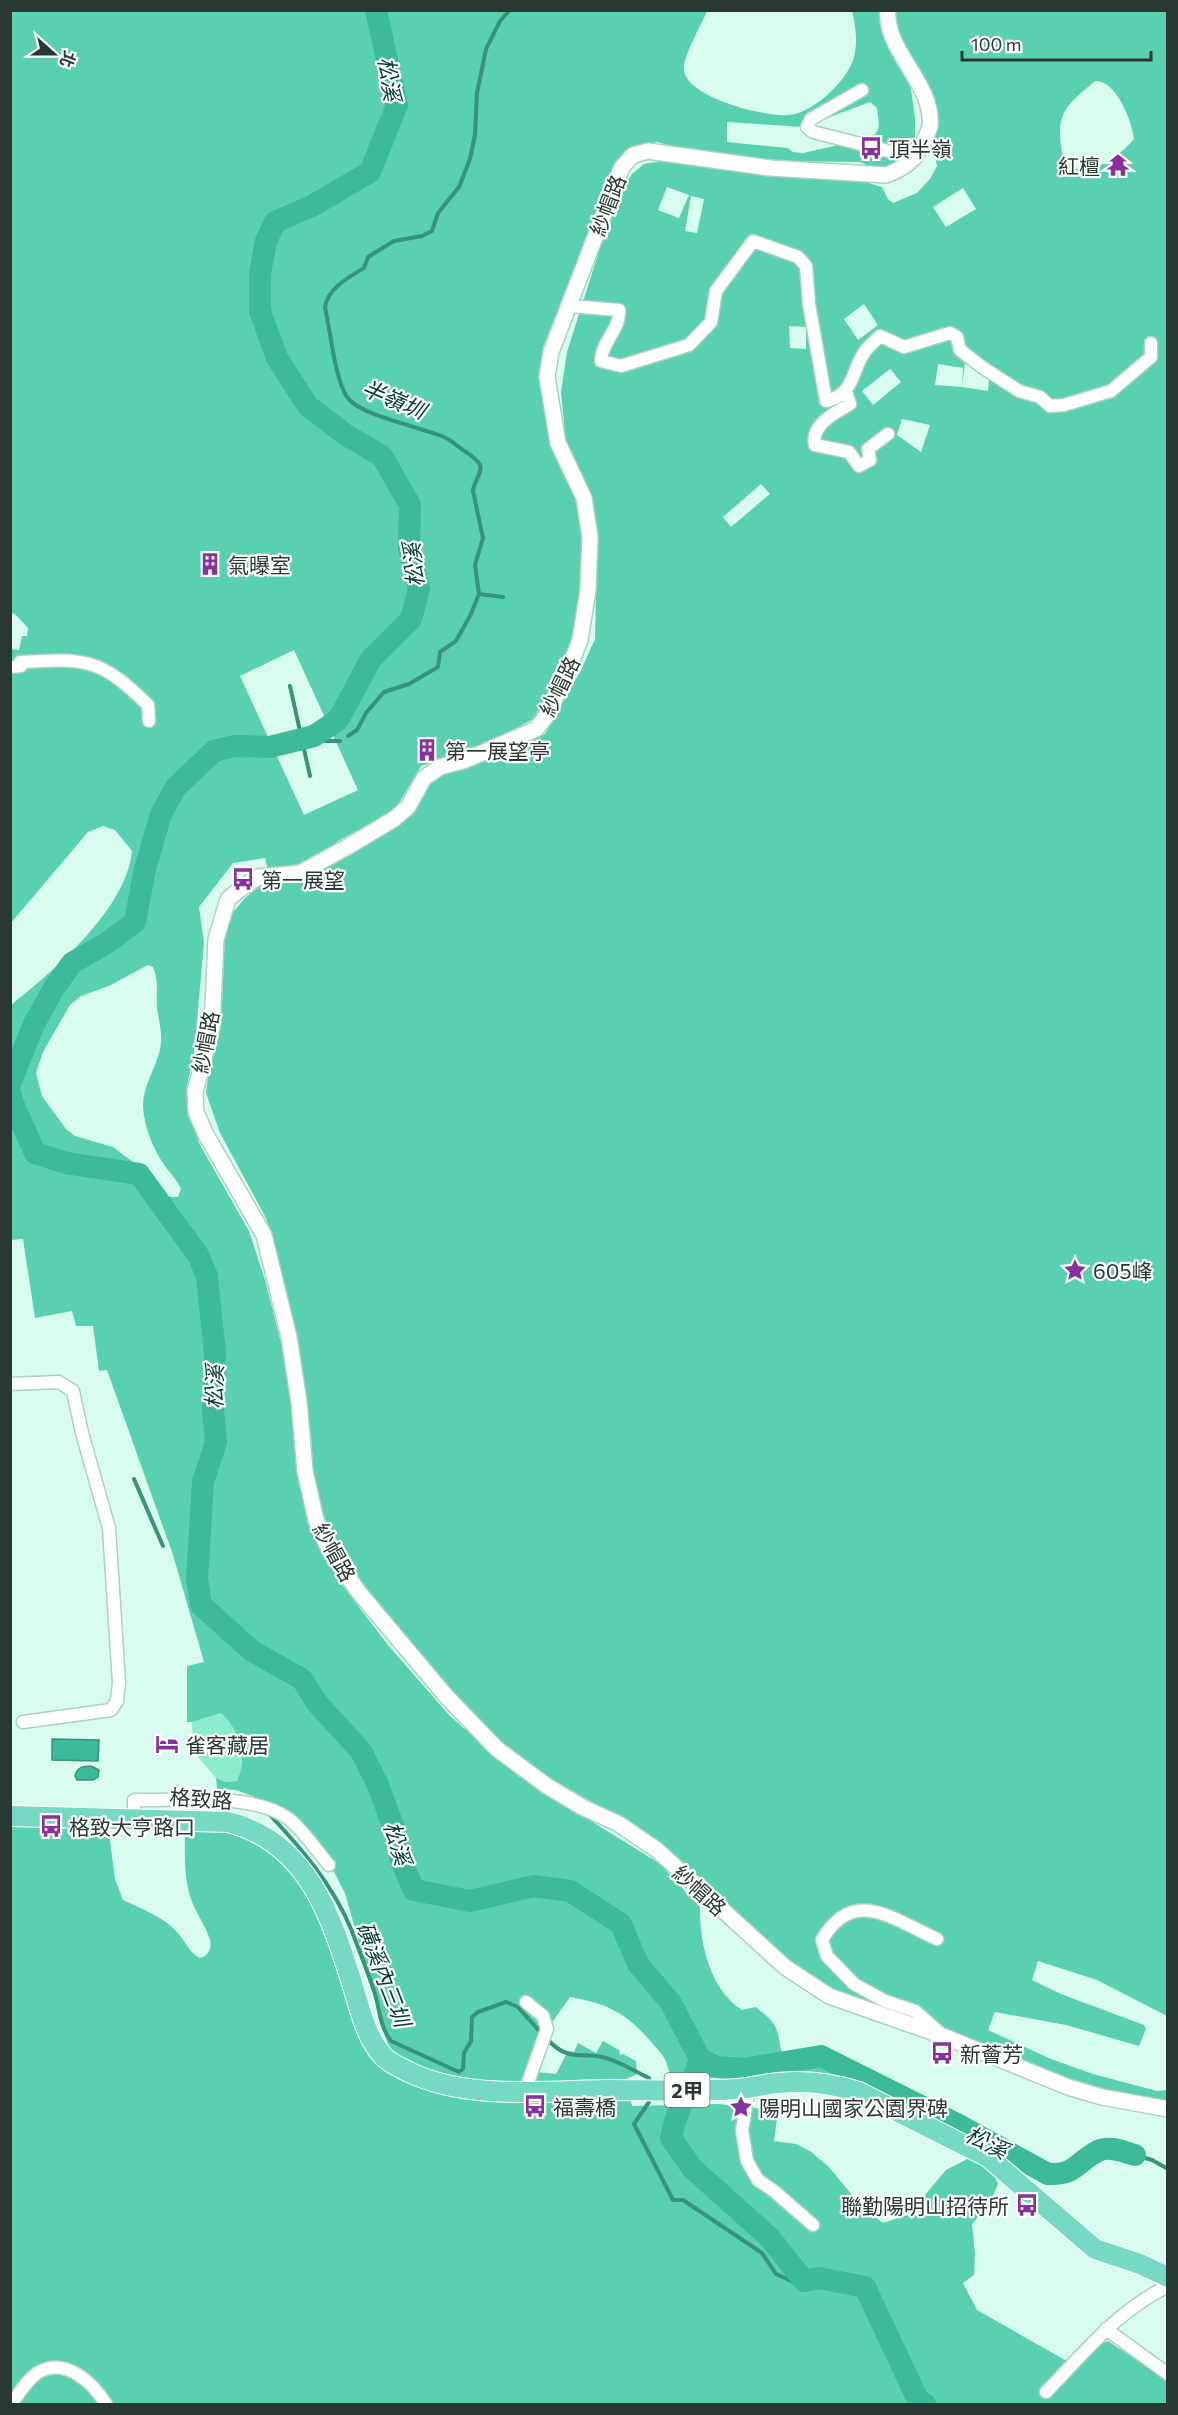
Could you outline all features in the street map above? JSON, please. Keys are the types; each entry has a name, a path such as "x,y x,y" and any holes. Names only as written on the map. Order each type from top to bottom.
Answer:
{"main road":[{"name":"格致路","path":"10,1816 134,1818 179,1811 246,1826 280,1845 311,1882 325,1909 338,1939 369,2037 384,2058 410,2073 440,2085 483,2090 525,2091 744,2088"},
{"name":"2甲","path":"744,2088 790,2082 836,2085 859,2092 988,2157 1095,2249 1140,2264 1167,2277"}],"street":[{"path":"862,90 811,119 807,127 813,132 916,158 930,127 928,100 894,38 888,20 888,10"},
{"name":"紗帽路","path":"916,158 903,168 886,175 770,168 648,151 633,155 622,167 550,352 547,377 558,443 584,498 590,537 588,590 580,640 564,681 545,718 536,729 466,760 440,767 424,778 408,807 394,819 300,873 258,877 228,898 216,939 212,1027 195,1092 196,1112 205,1133 264,1235 289,1337 299,1402 305,1471 316,1520 327,1545 357,1590 446,1696 497,1749 547,1786 582,1807 619,1824 657,1850 785,1966 829,1996 944,2036 1068,2087 1102,2097 1167,2109"},
{"path":"569,306 619,310 620,319 601,353 601,361 621,366 689,345 711,322 716,291 753,241 798,257 806,266 809,304 826,401 846,392 866,351 880,336 904,347 950,333 957,337 960,350 982,367 1019,391 1040,397 1050,406 1064,405 1111,391 1151,357 1151,343"},
{"path":"846,392 850,404 818,427 813,441 814,445 849,452 859,466 870,460 868,448 888,434"},
{"path":"10,667 21,666 20,662 62,660 92,664 107,670 148,705 149,721"},
{"path":"10,1384 59,1382 73,1390 82,1433 109,1528 119,1683 117,1701 111,1710 23,1722"},
{"path":"179,1811 234,1800 266,1806 290,1819 329,1865"},
{"path":"937,1939 872,1910 850,1911 829,1928 822,1940 827,1956 854,1984 885,2001 915,2011 944,2036"},
{"path":"525,2091 547,2029 543,2016 526,2002"},
{"path":"744,2088 742,2130 747,2161 758,2180 813,2225"},
{"path":"1046,2392 1123,2314 1151,2294 1167,2286"},
{"path":"1106,2329 1167,2374"},
{"path":"11,2404 38,2373 51,2367 81,2375 106,2404"}],"shaded area":[{"path":"11,11 707,11 684,65 688,80 698,89 728,104 762,113 788,115 806,110 816,104 847,73 854,59 856,45 852,11 881,11 887,42 911,89 915,118 915,148 889,175 860,162 770,161 698,154 657,142 631,148 617,161 543,347 539,384 578,499 584,528 581,590 564,669 533,719 485,746 421,766 395,810 338,841 297,869 268,870 265,858 233,863 199,907 204,943 194,1054 186,1090 199,1143 249,1231 265,1280 291,1382 323,1547 340,1582 388,1645 449,1715 518,1776 659,1863 700,1907 704,1950 714,1978 731,2001 742,2010 756,2007 775,2025 783,2053 808,2051 839,2078 807,2071 722,2078 673,2077 663,2056 633,2023 600,2004 570,1997 551,2024 537,2072 556,2074 568,2051 574,2052 578,2043 596,2053 603,2041 619,2050 620,2055 623,2054 636,2061 637,2074 618,2083 463,2083 391,2056 345,1893 322,1849 286,1809 236,1790 217,1789 216,1778 226,1782 237,1781 242,1762 240,1744 233,1728 221,1713 187,1722 187,1666 204,1662 173,1555 107,1370 99,1371 93,1326 76,1326 72,1311 35,1318 23,1239 11,1240 11,1005 67,956 103,916 127,873 132,851 115,830 103,826 88,832 11,923 11,649 19,650 22,636 27,636 28,628 15,614 10,613","holes":["870,102 877,108 879,125 877,132 870,138 803,153 793,152 788,148 727,142 727,122 803,127","294,650 358,790 304,815 240,676","148,965 153,967 155,972 161,1042 145,1092 143,1106 150,1138 181,1189 178,1197 170,1197 163,1193 145,1171 113,1147 75,1136 66,1129 42,1096 36,1073 43,1052 70,1005 81,996 109,986"]},
{"path":"893,11 1167,11 1167,2016 1097,1980 1038,1961 1032,1980 1061,1994 1144,2025 1146,2029 1139,2046 1066,2025 995,2012 988,2030 1051,2059 1093,2074 1157,2091 1167,2090 1167,2104 1101,2094 831,1993 788,1962 645,1832 550,1778 506,1745 451,1692 402,1638 332,1539 314,1486 311,1434 280,1264 266,1218 220,1133 206,1093 210,1060 221,1028 225,930 234,911 245,898 259,887 302,876 398,825 419,805 432,779 545,734 581,670 595,639 597,545 566,444 561,392 567,352 616,198 632,174 644,164 666,160 855,179 882,187 888,199 893,203 917,193 930,179 937,166 933,146 934,99 895,27","holes":["1095,81 1103,82 1110,87 1122,103 1134,139 1106,163 1083,170 1073,168 1066,160 1061,147 1060,135 1063,115 1073,101","667,187 689,195 679,218 658,210","963,188 976,209 946,227 933,207","691,196 704,199 697,233 685,231","864,304 878,325 858,340 844,319","789,326 806,327 806,349 790,348","965,363 977,367 989,377 988,391 962,387","938,364 963,368 962,387 935,385","890,369 901,382 873,405 862,391","902,419 930,425 921,452 897,435","761,484 770,494 731,527 723,517"]},
{"path":"221,1713 233,1728 240,1744 242,1762 237,1781 226,1782 216,1778 193,1751 192,1722"},
{"path":"52,1739 99,1740 98,1761 52,1760"},
{"path":"91,1766 99,1770 98,1777 93,1780 77,1780 75,1776 79,1769"},
{"path":"11,1822 108,1824 115,1879 123,1900 169,1924 192,1952 200,1958 207,1954 210,1943 189,1893 185,1864 185,1824 226,1824 266,1841 302,1880 327,1929 353,2019 411,2082 444,2094 483,2100 630,2096 632,2106 718,2104 778,2111 774,2141 796,2144 810,2151 829,2167 861,2206 883,2223 908,2215 946,2170 973,2156 993,2173 998,2184 990,2203 972,2224 975,2253 974,2275 963,2283 977,2310 1065,2360 1108,2341 1168,2381 1167,2404 11,2404"}],"waterway":[{"name":"松溪","path":"10,1084 34,1024 54,988 72,963 107,943 135,922 145,869 161,814 176,787 214,751 235,746 270,747 314,736 338,720 371,659 411,619 419,589 409,548 410,505 382,456 346,435 308,406 277,358 260,311 260,273 266,241 275,222 312,206 370,172 397,105 376,10"},
{"name":"半嶺圳","path":"348,736 357,730 366,713 384,692 409,684 438,667 440,652 456,641 471,614 479,594 475,565 483,538 473,491 481,468 475,459 447,438 364,410 347,397 336,367 325,307 330,294 346,279 364,268 368,257 394,241 422,236 432,231 438,213 459,187 470,159 475,135 477,93 486,49 500,21 510,10"},
{"path":"479,594 503,597"},
{"path":"290,686 310,776"},
{"name":"半嶺圳","path":"314,736 325,741 340,741"},
{"name":"松溪","path":"10,1092 35,1153 66,1163 139,1174 198,1255 207,1276 215,1354 213,1411 216,1442 203,1482 197,1579 201,1605 252,1651 302,1679 317,1703 361,1751 378,1785 396,1834 401,1861 414,1890 470,1901 534,1886 570,1891 621,1924 638,1964 671,2003 700,2059 717,2067 743,2069 821,2056 955,2123 1048,2174 1071,2170 1102,2149 1135,2155"},
{"path":"134,1479 163,1546"},
{"name":"磺溪內三圳","path":"269,1814 326,1882 344,1913 377,2000 382,2024 391,2041 459,2072 463,2069 464,2053 471,2041 472,2017 478,2012 506,2002 518,2007 542,2034"},
{"name":"磺溪內三圳","path":"547,2039 561,2051 573,2055 602,2057 620,2063 649,2078 649,2084"},
{"path":"700,2059 673,2127 671,2138 692,2168 770,2238 804,2281 819,2278 865,2287 918,2400 925,2404"},
{"name":"磺溪內三圳","path":"649,2098 649,2102 634,2124 673,2200 683,2200 762,2253 776,2274 798,2284 804,2281"},
{"name":"松溪","path":"1135,2155 1152,2160 1168,2169"}],"place":[{"name":"頂半嶺","path":"871,148"},
{"name":"紅檀","path":"1118,165"},
{"name":"氣曝室","path":"210,564"},
{"name":"第一展望亭","path":"427,750"},
{"name":"第一展望","path":"243,879"},
{"name":"605峰","path":"1075,1270"},
{"name":"雀客藏居","path":"167,1744"},
{"name":"格致大亨路口","path":"51,1826"},
{"name":"新薈芳","path":"942,2053"},
{"name":"福壽橋","path":"535,2106"},
{"name":"陽明山國家公園界碑","path":"741,2107"},
{"name":"聯勤陽明山招待所","path":"1027,2205"}]}
